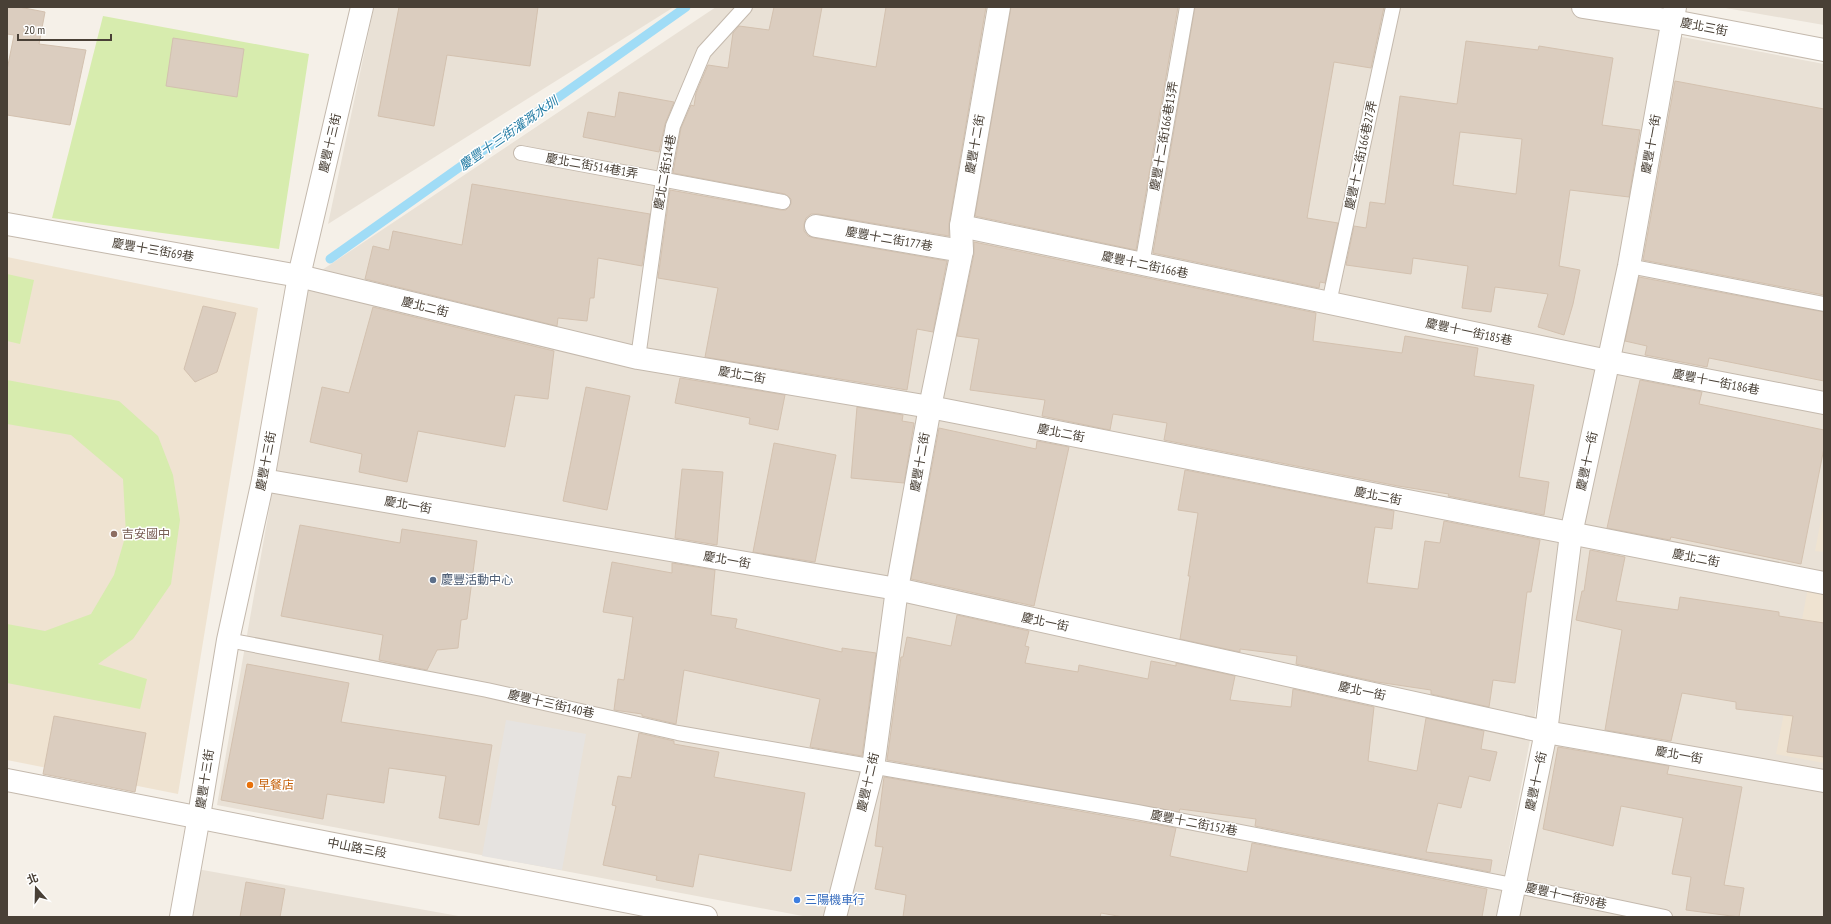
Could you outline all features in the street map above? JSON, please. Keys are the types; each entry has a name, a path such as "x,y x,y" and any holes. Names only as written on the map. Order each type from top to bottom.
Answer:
{"street":[{"name":"慶豐十三街","path":"180,917 199,816 228,640 263,480 299,276 362,7"},
{"name":"慶豐十二街","path":"835,917 873,768 897,589 930,407 962,251 961,226 999,7"},
{"name":"慶北三街","path":"1583,7 1674,14 1824,50"},
{"name":"慶豐十一街","path":"1508,917 1546,732 1571,534 1629,266 1674,14"},
{"name":"慶豐十三街69巷","path":"7,224 299,276"},
{"name":"慶豐十二街177巷","path":"816,226 962,251"},
{"name":"慶豐十二街166巷","path":"961,226 1329,303"},
{"name":"慶北二街","path":"299,276 638,358 930,407 1824,583"},
{"name":"慶豐十一街185巷","path":"1329,303 1608,361"},
{"name":"慶豐十一街186巷","path":"1608,361 1824,404"},
{"name":"慶北一街","path":"263,480 897,589 1546,732 1824,781"},
{"name":"中山路三段","path":"7,780 199,816 706,917"}],"lane":[{"name":"慶北二街514巷","path":"638,358 663,179 673,126 704,52 745,7"},
{"name":"慶豐十二街166巷13弄","path":"1142,265 1187,7"},
{"name":"慶豐十二街166巷27弄","path":"1329,303 1394,7"},
{"name":"慶北二街514巷1弄","path":"521,153 783,202"},
{"path":"1629,266 1824,304"},
{"name":"慶豐十三街140巷","path":"228,640 487,690 678,734 873,768"},
{"name":"慶豐十二街152巷","path":"873,768 1137,812 1514,885"},
{"name":"慶豐十一街98巷","path":"1514,885 1665,917"}],"shaded area":[{"path":"374,7 674,7 328,224"},
{"path":"716,7 1588,7 1668,22 1496,917 808,917 217,805 310,278"},
{"path":"1720,7 1824,7 1824,25"},
{"path":"1677,36 1824,64 1824,917 1511,917 1652,151"},
{"name":"吉安國中","path":"7,257 258,308 178,794 7,760"},
{"path":"1824,504 1824,552 1815,551"},
{"path":"1808,588 1824,591 1824,763 1776,754"},
{"path":"506,720 586,734 562,870 482,856"},
{"path":"197,869 464,917 189,917"}],"green space":[{"path":"103,16 309,54 279,249 52,218"},
{"path":"7,274 34,280 20,344 7,341"},
{"path":"7,380 119,401 158,436 173,475 180,520 171,584 133,639 98,664 147,679 140,709 7,683 7,624 45,631 91,614 114,575 126,534 123,479 71,435 7,424"}],"building":[{"path":"7,7 19,7 45,12 39,44 86,50 70,125 7,115 7,70 14,35 7,34"},
{"path":"399,7 538,7 530,66 447,55 434,126 378,116"},
{"path":"774,7 822,7 813,56 876,67 886,7 986,7 949,224 949,236 818,214 811,214 806,218 804,224 804,231 808,236 814,238 947,261 933,332 917,329 907,390 705,357 718,288 658,278 670,190 781,210 786,210 791,204 791,199 785,194 673,173 681,128 691,105 694,106 696,93 708,65 728,68 733,33 739,26 769,30"},
{"path":"1011,7 1178,7 1136,250 975,216"},
{"path":"1195,7 1384,7 1371,68 1334,62 1307,218 1338,223 1325,283 1320,282 1319,288 1153,253"},
{"path":"173,38 244,49 237,97 166,86"},
{"path":"1466,41 1538,50 1539,46 1613,58 1602,125 1640,130 1629,197 1570,190 1559,266 1580,270 1573,304 1564,335 1538,327 1548,294 1495,287 1491,312 1462,308 1468,266 1413,258 1411,274 1346,265 1354,226 1366,228 1370,202 1385,204 1400,96 1457,104","holes":["1460,132 1522,139 1516,194 1453,185"]},
{"path":"1675,81 1824,109 1824,295 1643,260"},
{"path":"619,92 674,102 665,124 659,152 583,137 588,112 615,117"},
{"path":"472,184 650,214 642,266 598,258 594,298 590,298 587,321 558,318 557,326 365,279 373,246 389,250 393,231 462,245"},
{"path":"974,242 1316,313 1313,341 1402,353 1405,336 1478,348 1474,376 1534,385 1519,477 1549,482 1544,515 1448,496 1449,494 1398,486 1164,440 1167,423 1113,414 1110,430 1042,416 1045,400 970,390 979,339 957,336 974,254"},
{"path":"1639,277 1824,312 1824,381 1709,358 1707,367 1645,355 1647,346 1625,341"},
{"path":"203,306 236,313 217,372 195,382 184,369"},
{"path":"373,307 554,351 548,399 515,395 505,447 418,431 407,482 359,472 362,454 310,442 322,387 349,393"},
{"path":"680,378 785,395 778,430 749,424 750,418 675,403"},
{"path":"1640,380 1702,392 1699,404 1824,430 1824,448 1801,564 1671,537 1670,540 1607,528"},
{"path":"586,387 630,396 607,510 563,501"},
{"path":"857,407 903,415 902,421 914,423 904,483 851,478"},
{"path":"939,428 1036,449 1037,441 1069,447 1034,606 911,579"},
{"path":"774,443 836,455 815,562 753,552"},
{"path":"682,469 723,472 717,545 675,538"},
{"path":"1185,470 1394,511 1392,529 1375,527 1367,583 1418,589 1425,541 1440,543 1444,521 1540,540 1531,592 1527,592 1515,683 1493,680 1489,707 1431,694 1431,690 1377,682 1296,664 1297,656 1240,649 1240,652 1180,639 1198,513 1178,510"},
{"path":"300,525 400,543 402,529 477,541 467,619 461,620 458,648 437,650 427,670 379,660 383,635 281,616"},
{"path":"1590,550 1625,557 1616,601 1678,610 1680,597 1779,612 1779,616 1824,623 1824,757 1787,752 1793,716 1736,709 1736,702 1682,693 1671,741 1605,730 1622,630 1576,620 1582,591 1584,591"},
{"path":"612,562 672,573 672,563 715,570 711,615 737,619 735,628 842,652 842,648 876,653 862,756 810,747 820,699 684,670 676,724 642,716 642,714 614,710 618,679 624,680 633,617 603,612"},
{"path":"957,615 1029,631 1025,646 1029,647 1025,663 1078,672 1079,665 1148,679 1151,661 1176,666 1176,663 1235,676 1230,700 1291,707 1293,689 1374,707 1368,761 1417,771 1426,718 1484,731 1481,749 1497,752 1490,781 1469,776 1461,808 1438,803 1426,852 1492,860 1490,872 1255,826 1256,819 1180,809 1179,812 887,760 901,657 903,657 907,637 951,646"},
{"path":"247,664 349,683 341,722 492,745 479,825 439,818 446,776 389,768 384,803 327,794 323,819 221,800"},
{"path":"54,716 146,733 135,792 43,774"},
{"path":"639,733 674,741 674,744 719,752 714,777 805,793 791,871 699,854 693,887 656,880 657,876 603,865 616,806 612,805 618,776 631,778"},
{"path":"1558,747 1669,766 1667,774 1742,787 1724,885 1744,888 1739,917 1686,910 1691,877 1672,874 1683,818 1621,806 1613,846 1543,829"},
{"path":"884,777 1176,828 1170,856 1247,872 1252,843 1487,889 1482,917 1123,917 1101,913 1100,917 903,917 906,895 875,889 883,847 875,846"},
{"path":"246,882 285,889 280,917 240,917"}],"waterway":[{"name":"慶豐十三街灌溉水圳","path":"330,259 686,7"}],"place":[{"name":"吉安國中","path":"114,534"},
{"name":"慶豐活動中心","path":"433,580"},
{"name":"早餐店","path":"250,785"},
{"name":"三陽機車行","path":"797,900"}]}
